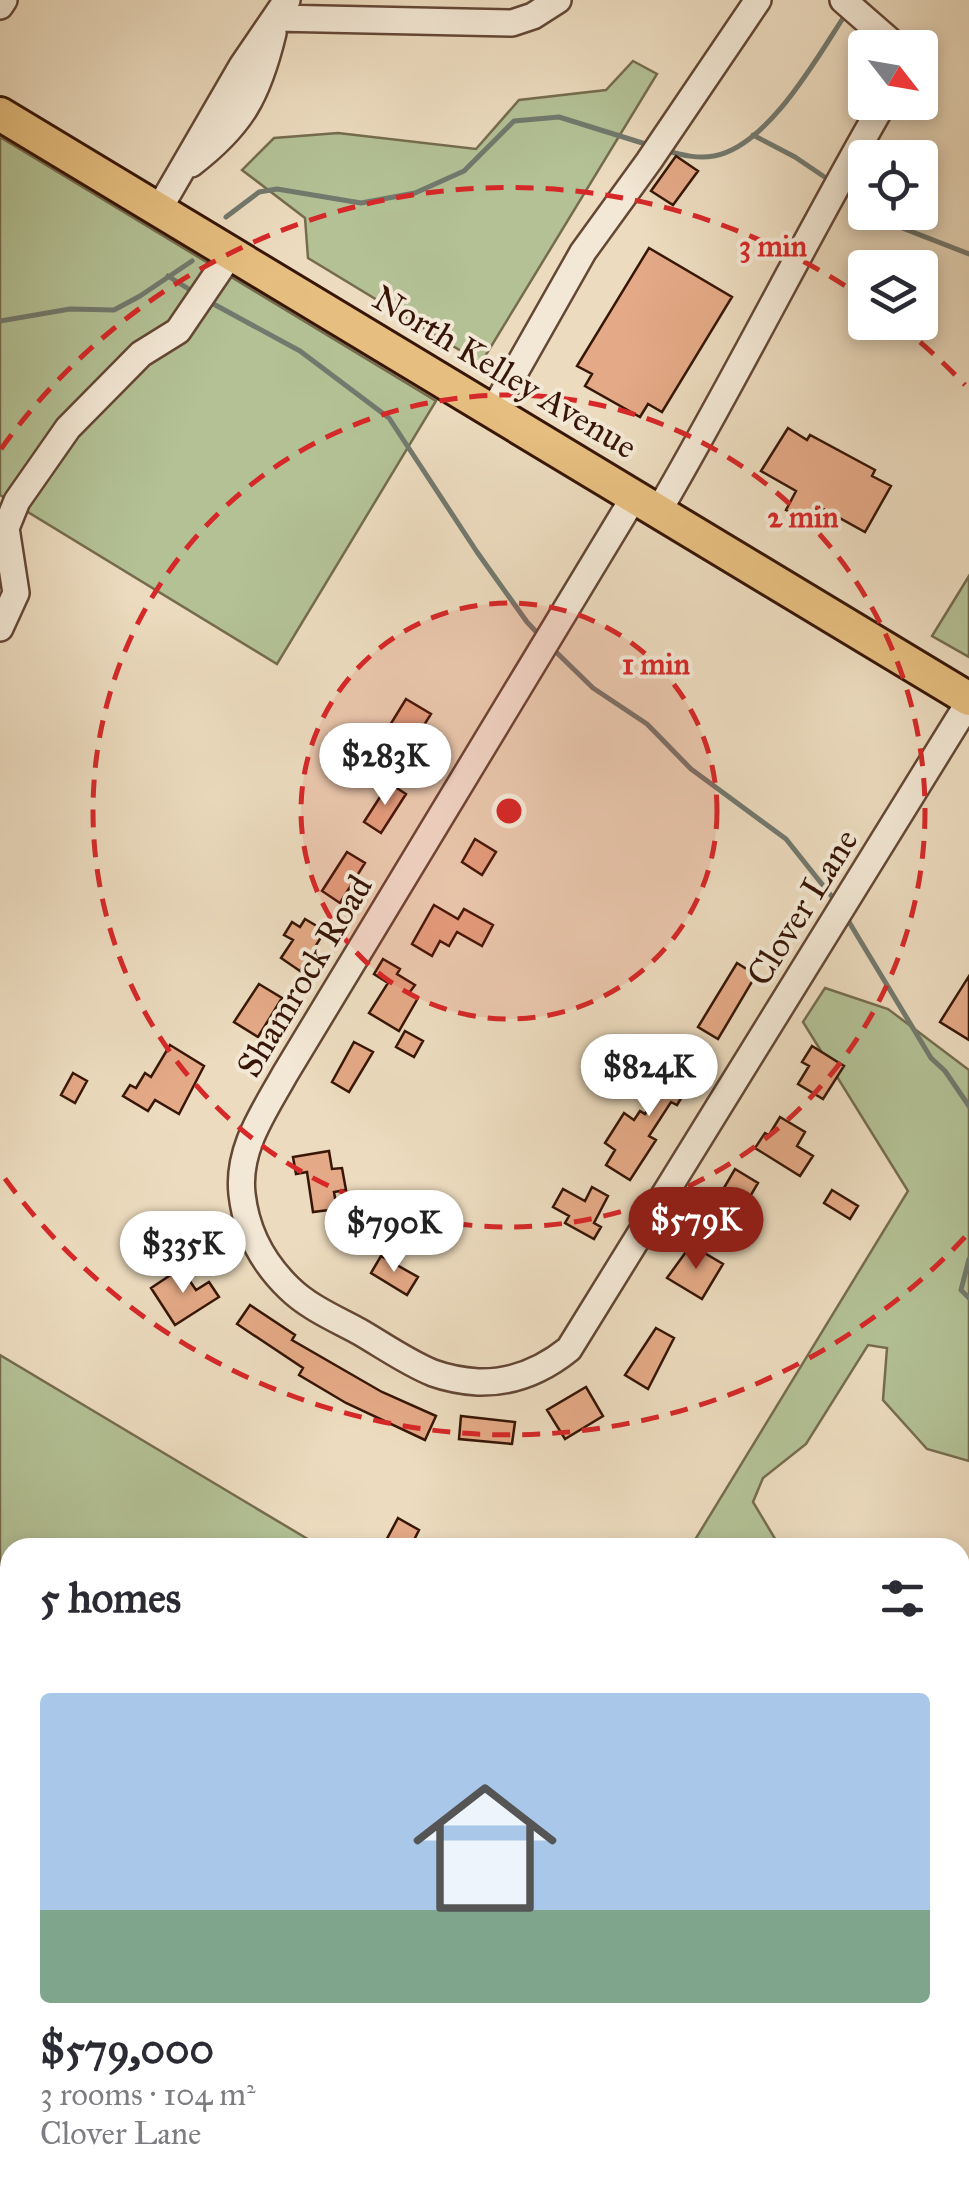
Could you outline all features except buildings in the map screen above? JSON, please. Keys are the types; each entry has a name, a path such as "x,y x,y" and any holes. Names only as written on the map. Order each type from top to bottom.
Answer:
{"main road":[{"name":"North Kelley Avenue","path":"0,114 969,701"}],"street":[{"path":"159,210 242,66 282,9 512,23 558,0"},
{"path":"493,411 583,252 758,0"},
{"path":"843,0 877,30"},
{"name":"Shamrock Road","path":"454,1379 413,1363 306,1301 276,1274 260,1252 246,1214 242,1192 246,1145 284,1074 765,321 815,221 874,120"},
{"path":"0,628 16,593 6,528 17,502 68,428 141,354 178,331 231,253"},
{"name":"Clover Lane","path":"454,1379 479,1382 516,1378 541,1368 570,1349 969,701"}],"green space":[{"path":"633,61 657,74 481,363 308,258 305,218 242,170 274,138 338,133 476,149 519,100 606,90"},
{"path":"0,137 436,401 277,664 0,495"},
{"path":"969,576 969,657 932,636"},
{"path":"825,988 888,1009 969,1070 969,1461 927,1449 883,1400 887,1348 868,1345 806,1444 763,1478 753,1502 775,1538 696,1538 908,1191 803,1022"},
{"path":"0,1355 306,1538 0,1538"}],"waterway":[{"path":"667,151 714,156 753,136 789,98 845,15"},
{"path":"226,217 259,192 277,189 361,203 415,193 464,171 514,121 559,117 652,146"},
{"path":"753,135 832,182"},
{"path":"907,230 969,254"},
{"path":"0,321 70,309 114,310 192,261"},
{"path":"168,276 195,293"},
{"path":"208,301 300,351 389,418 477,552 542,638"},
{"path":"553,649 593,688 647,724 691,769 786,839 837,903"},
{"path":"846,917 931,1058 969,1106"},
{"path":"969,1259 961,1290 969,1298"}]}
